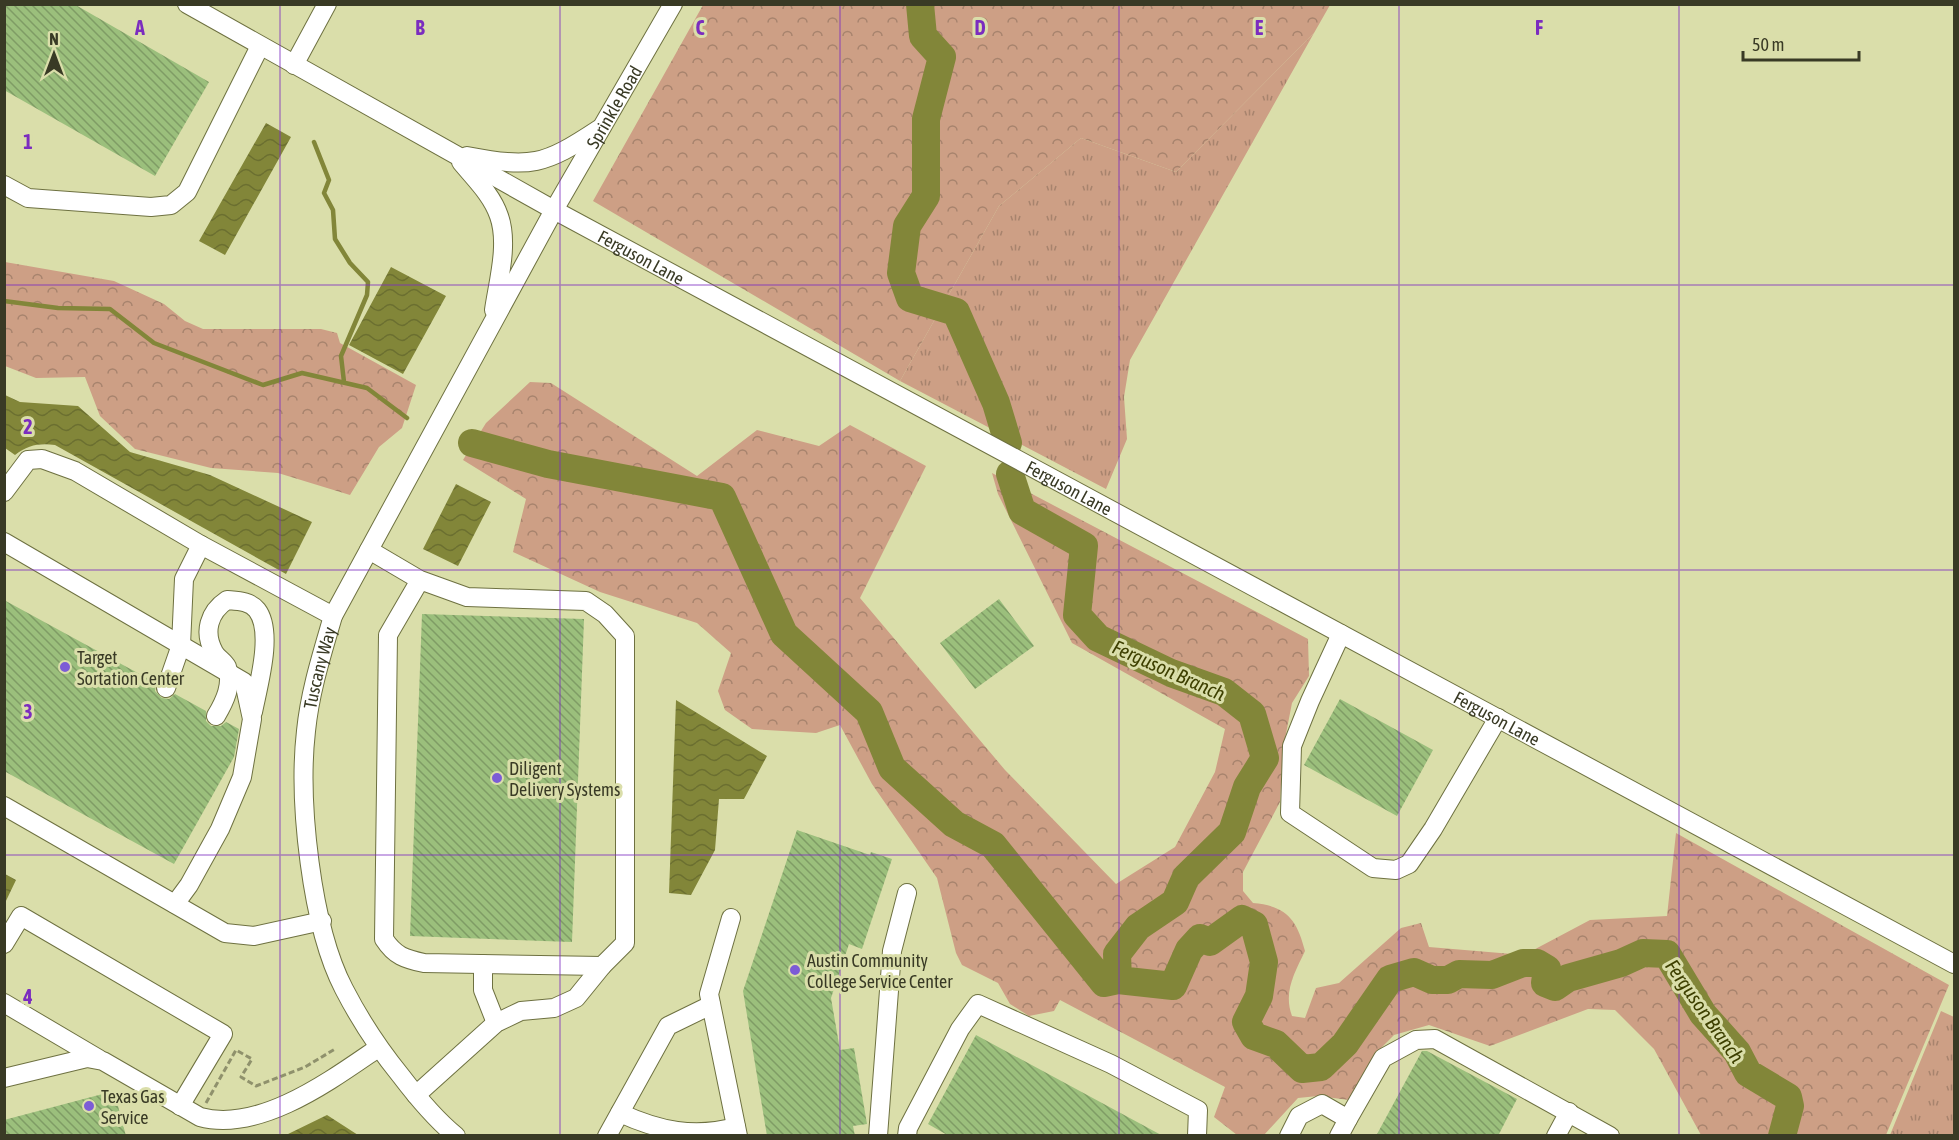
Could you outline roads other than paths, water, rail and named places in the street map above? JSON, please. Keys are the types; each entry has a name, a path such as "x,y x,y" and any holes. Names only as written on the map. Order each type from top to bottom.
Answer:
{"street":[{"name":"Ferguson Lane","path":"187,4 554,210 1954,964"},
{"path":"294,65 327,4"},
{"name":"Sprinkle Road","path":"554,210 673,4"},
{"path":"4,185 28,198 151,207 171,205 187,192 260,46"},
{"path":"454,154 510,164 533,163 566,150 602,126"},
{"path":"454,154 486,192 500,216 502,254 493,322"},
{"name":"Tuscany Way","path":"456,1136 416,1095 378,1048 343,987 322,921 306,834 304,782 306,731 316,672 333,616 554,210"},
{"path":"4,492 28,460 42,459 75,471 201,545 333,616"},
{"path":"4,542 244,681 252,719"},
{"path":"166,688 181,645 184,579 201,545"},
{"path":"369,550 420,580 466,597 586,601 605,614 625,636 625,943 602,966 576,998 554,1008 521,1011 496,1023 416,1095"},
{"path":"420,580 388,635 384,939 392,951 405,959 483,964 602,966"},
{"path":"175,904 189,885 220,829 242,777 264,651 264,628 258,610 248,602 227,600 214,609 207,634 215,654 226,665 229,688 216,716"},
{"path":"1341,634 1310,701 1293,746 1290,813 1373,868 1396,870 1409,864 1433,829 1498,718"},
{"path":"4,806 225,933 254,936 322,921"},
{"path":"878,1136 891,951 907,893"},
{"path":"4,944 21,916 223,1034 190,1107"},
{"path":"620,1113 645,1125 676,1133 737,1131 709,994 731,918"},
{"path":"483,964 483,990 496,1023"},
{"path":"4,1003 103,1061 214,1121 239,1128 299,1099 378,1048"},
{"path":"907,1136 908,1128 960,1029 978,1004 1111,1064 1198,1110 1197,1136"},
{"path":"607,1136 668,1026 711,1005"},
{"path":"1339,1136 1383,1058 1416,1040 1435,1039 1610,1136"},
{"path":"4,1078 87,1058 103,1061"},
{"path":"1289,1136 1299,1116 1322,1104 1348,1119"},
{"path":"1556,1136 1569,1112"}],"water":[{"path":"266,123 291,137 225,255 199,241"},
{"path":"391,267 446,296 403,374 349,345"},
{"path":"5,395 20,402 78,406 130,452 210,475 312,522 286,574 55,445 34,446 15,455 5,448"},
{"path":"456,484 491,502 458,566 423,549"},
{"path":"676,700 767,756 744,799 719,799 715,850 691,895 669,893"},
{"path":"5,874 16,880 5,903"},
{"path":"327,1115 358,1135 286,1135"}],"waterway":[{"name":"Ferguson Branch","path":"920,4 923,36 942,57 926,119 926,196 907,226 901,273 910,298 956,312 996,403 1008,443"},
{"path":"314,142 329,180 324,193 333,210 335,239 350,263 368,282 367,295 341,356 344,382"},
{"path":"4,301 58,308 110,309 154,343 263,385 302,373 367,388 407,418"},
{"name":"Ferguson Branch","path":"472,443 548,464 722,497 784,634 869,712 892,768 954,824 993,845 1104,983 1118,980 1173,986 1189,950 1200,938 1210,942 1242,919 1254,925 1264,962 1259,996 1246,1022 1254,1036 1276,1044 1302,1069 1321,1067 1345,1044 1390,979 1414,972 1432,980 1448,980 1459,974 1492,975 1523,963 1537,963 1547,969 1545,983 1555,987 1568,978 1621,963 1643,953 1667,954 1703,1014 1737,1052 1748,1073 1788,1097 1790,1106 1782,1136"},
{"name":"Ferguson Branch","path":"1010,474 1022,511 1084,546 1077,615 1098,638 1171,673 1224,692 1252,714 1265,758 1247,787 1232,832 1186,877 1175,902 1138,927 1117,954 1118,980"}],"place":[{"name":"Target Sortation Center","path":"65,667"},
{"name":"Diligent Delivery Systems","path":"497,778"},
{"name":"Austin Community College Service Center","path":"795,970"},
{"name":"Texas Gas Service","path":"89,1106"}]}
